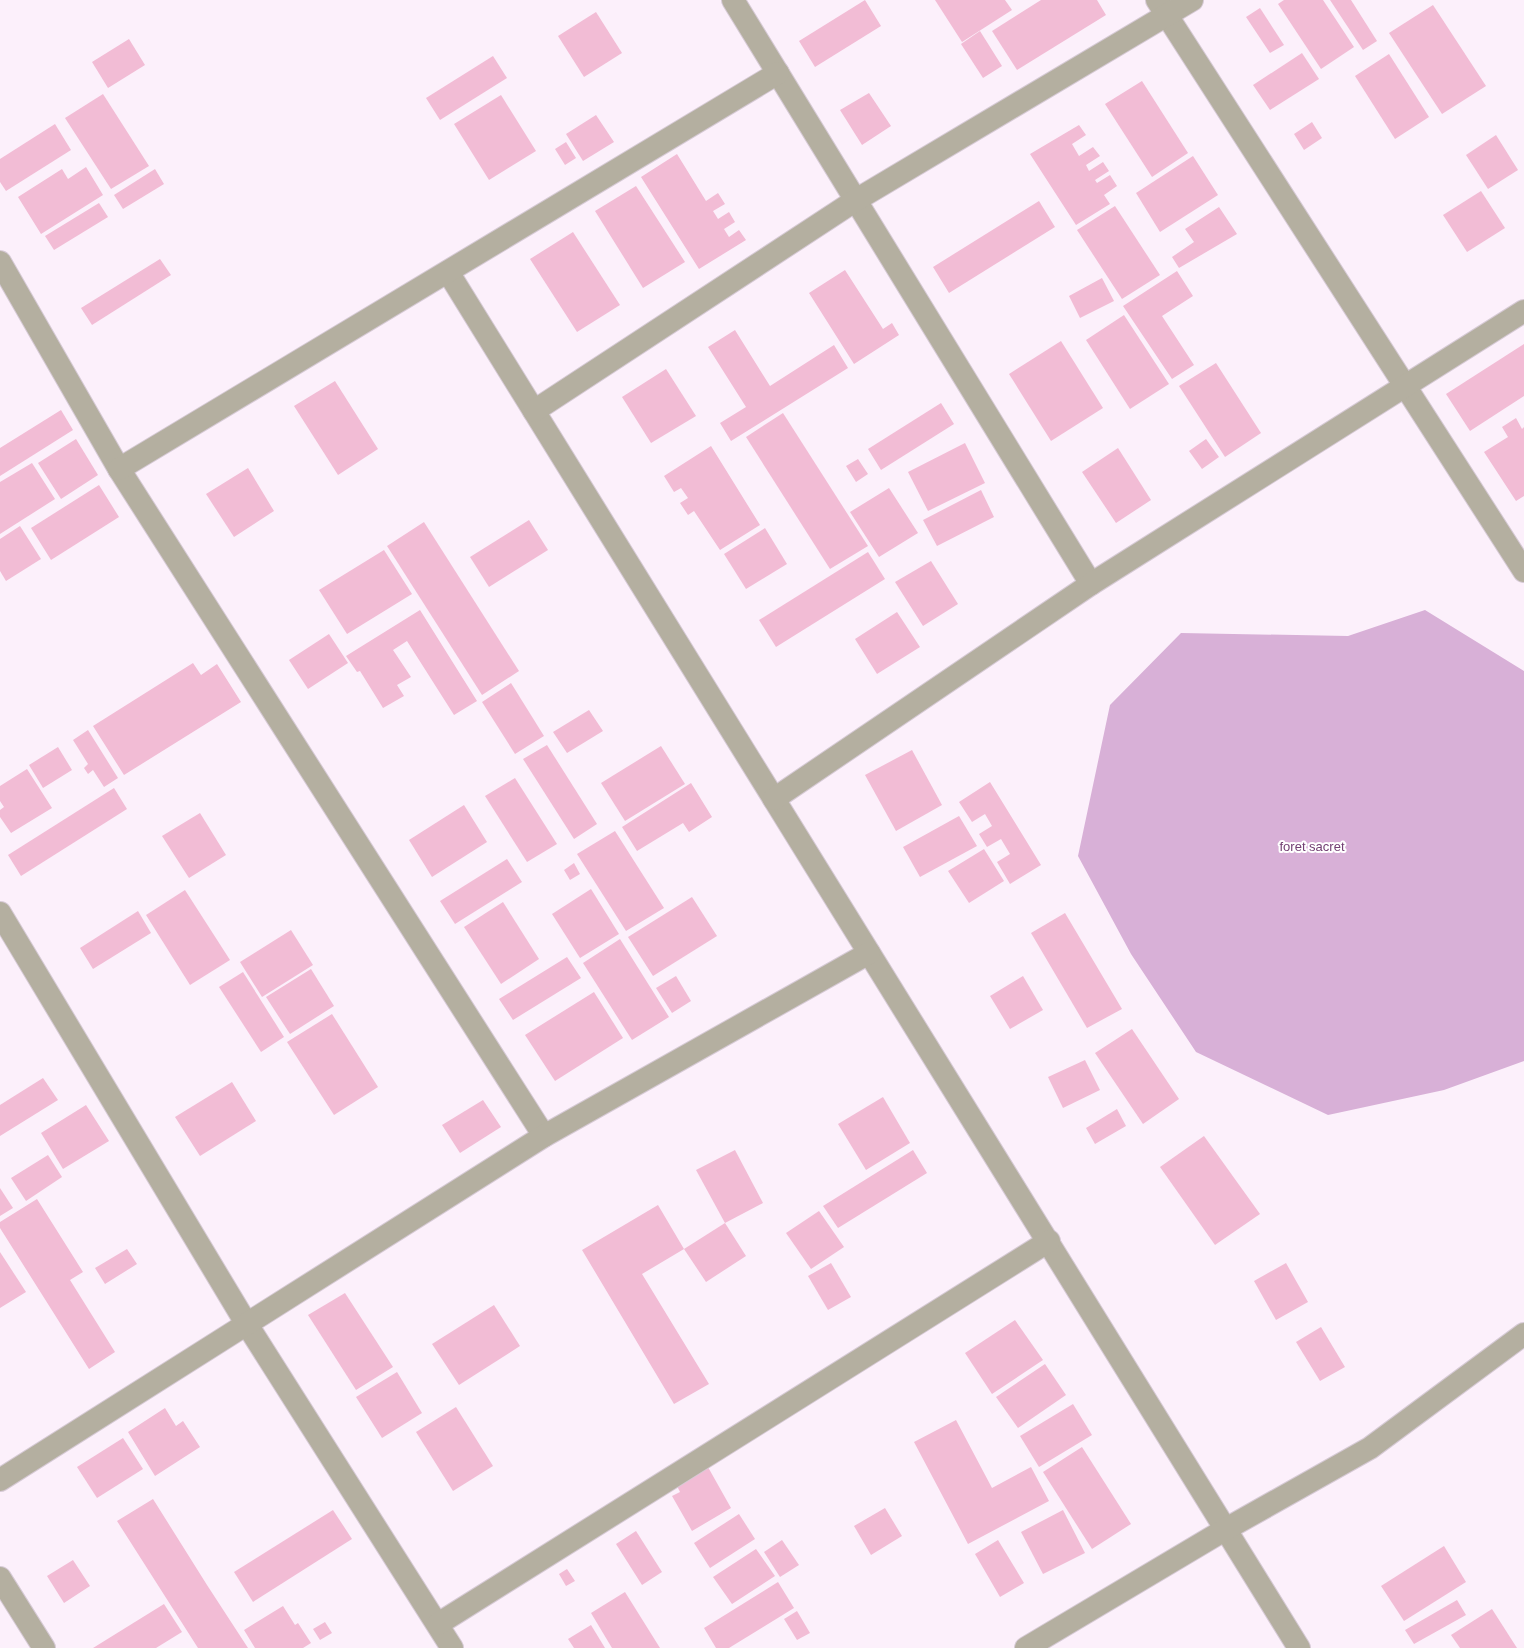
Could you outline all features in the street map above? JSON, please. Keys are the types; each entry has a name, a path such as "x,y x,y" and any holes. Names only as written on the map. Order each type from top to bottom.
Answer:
{"street":[{"path":"733,0 1091,584"},
{"path":"534,411 856,200 1162,7 1192,0"},
{"path":"1162,7 1524,571"},
{"path":"119,469 778,73"},
{"path":"0,262 119,469 544,1136"},
{"path":"448,272 1049,1241 1299,1648"},
{"path":"774,799 1091,584 1524,311"},
{"path":"0,913 246,1324 452,1648"},
{"path":"0,1480 544,1136 869,952"},
{"path":"438,1624 1049,1241"},
{"path":"1026,1648 1226,1529 1370,1448 1524,1334"},
{"path":"0,1578 44,1648"}],"green space":[{"name":"foret sacret","path":"1425,610 1524,671 1524,1061 1444,1090 1328,1115 1196,1052 1131,954 1078,856 1110,705 1181,633 1348,636"}],"building":[{"path":"865,0 881,26 815,67 799,41"},
{"path":"935,0 1005,0 1012,10 962,42"},
{"path":"1041,0 1097,0 1106,15 1017,70 992,31"},
{"path":"1284,0 1323,0 1354,47 1321,69 1278,4"},
{"path":"1330,0 1351,0 1377,41 1363,50"},
{"path":"1433,5 1486,86 1442,114 1389,33"},
{"path":"1260,8 1284,45 1270,53 1246,17"},
{"path":"596,12 622,53 584,77 558,36"},
{"path":"980,31 1002,66 983,78 961,44"},
{"path":"129,39 145,65 108,88 92,62"},
{"path":"1302,53 1319,79 1270,110 1253,85"},
{"path":"1389,54 1429,117 1395,139 1355,76"},
{"path":"493,56 507,78 440,120 426,98"},
{"path":"1142,81 1188,153 1152,177 1105,104"},
{"path":"869,93 891,126 862,145 840,110"},
{"path":"103,94 149,166 111,189 65,118"},
{"path":"501,95 536,151 489,180 454,124"},
{"path":"596,115 614,142 583,161 566,134"},
{"path":"1312,122 1322,138 1304,150 1294,134"},
{"path":"55,124 71,150 6,191 0,182 0,159"},
{"path":"1079,125 1086,135 1072,144 1079,156 1093,147 1100,156 1086,165 1089,171 1103,162 1109,171 1095,180 1097,183 1110,175 1117,186 1104,195 1110,204 1076,225 1030,154"},
{"path":"1496,135 1518,170 1488,189 1466,155"},
{"path":"566,142 576,158 565,165 555,149"},
{"path":"677,154 706,201 718,193 725,204 713,211 718,219 729,212 735,222 724,229 729,237 739,230 746,240 699,269 641,177"},
{"path":"1193,156 1218,195 1160,232 1136,193"},
{"path":"86,167 103,195 41,234 18,197 62,169 68,179"},
{"path":"155,169 164,184 123,209 114,195"},
{"path":"636,186 685,262 643,288 595,211"},
{"path":"1481,191 1505,228 1467,252 1443,215"},
{"path":"1039,201 1055,227 949,293 933,267"},
{"path":"99,203 108,217 54,250 45,236"},
{"path":"1115,206 1160,275 1122,299 1077,230"},
{"path":"1219,207 1237,234 1179,268 1172,257 1194,242 1185,229"},
{"path":"573,232 620,305 577,332 530,259"},
{"path":"160,259 171,275 92,325 81,308"},
{"path":"845,270 883,329 892,323 899,335 854,364 809,293"},
{"path":"1177,271 1193,296 1162,316 1194,365 1172,379 1123,306"},
{"path":"1102,278 1114,301 1080,318 1069,296"},
{"path":"1124,315 1169,384 1130,409 1086,340"},
{"path":"735,330 770,386 834,345 848,368 731,441 720,423 746,407 708,347"},
{"path":"1061,341 1103,408 1051,441 1009,374"},
{"path":"1524,344 1524,396 1470,431 1446,394"},
{"path":"1216,363 1261,433 1225,457 1179,386"},
{"path":"666,369 696,416 651,443 622,397"},
{"path":"335,381 378,449 338,475 294,406"},
{"path":"941,403 954,424 881,470 868,449"},
{"path":"61,410 73,430 0,476 0,448"},
{"path":"783,413 868,546 830,569 746,437"},
{"path":"1516,418 1522,429 1524,427 1524,496 1516,501 1484,452 1508,437 1502,427"},
{"path":"76,439 98,475 61,499 38,463"},
{"path":"1206,439 1219,457 1202,469 1189,451"},
{"path":"965,443 985,483 928,511 908,472"},
{"path":"711,446 760,525 720,550 694,511 688,515 680,503 688,498 681,488 674,492 664,476"},
{"path":"1118,448 1151,500 1116,523 1082,472"},
{"path":"858,459 868,474 856,482 846,466"},
{"path":"32,463 55,499 0,534 0,482"},
{"path":"248,468 274,511 234,537 206,494"},
{"path":"99,485 119,517 51,560 31,528"},
{"path":"889,488 918,533 879,557 850,512"},
{"path":"981,490 994,517 937,546 923,520"},
{"path":"529,520 548,550 489,587 470,557"},
{"path":"424,522 519,671 482,695 387,546"},
{"path":"20,526 41,559 6,581 0,571 0,539"},
{"path":"765,528 787,564 746,589 724,554"},
{"path":"384,550 412,594 347,634 319,590"},
{"path":"868,552 885,579 776,647 759,620"},
{"path":"931,561 958,604 923,626 895,582"},
{"path":"420,610 477,701 454,715 407,641 393,650 411,677 397,685 404,696 383,708 360,671 357,672 346,656"},
{"path":"897,612 920,647 877,674 855,639"},
{"path":"329,634 348,663 308,689 289,660"},
{"path":"193,663 201,675 217,664 241,702 124,775 93,726"},
{"path":"511,683 544,736 515,754 482,702"},
{"path":"589,710 603,731 567,753 553,732"},
{"path":"88,730 118,778 104,787 93,770 88,774 84,768 88,764 73,740"},
{"path":"547,745 597,824 574,839 523,759"},
{"path":"661,746 685,784 625,821 601,783"},
{"path":"58,747 72,770 43,788 29,765"},
{"path":"912,750 942,805 896,831 865,775"},
{"path":"27,769 52,808 11,833 0,817 0,810 4,807 0,801 0,786"},
{"path":"515,778 557,844 527,862 485,796"},
{"path":"990,782 1041,865 1010,884 997,862 1010,854 1001,839 987,847 979,834 992,826 985,814 972,822 959,802"},
{"path":"691,783 712,817 689,832 683,823 637,851 622,827"},
{"path":"114,788 127,809 21,876 8,855"},
{"path":"464,805 487,842 432,877 409,840"},
{"path":"200,813 226,855 189,878 162,836"},
{"path":"959,816 977,846 920,877 903,847"},
{"path":"615,831 664,908 626,931 577,854"},
{"path":"984,849 1004,881 969,903 948,871"},
{"path":"507,859 522,882 455,924 440,901"},
{"path":"574,863 580,874 570,880 564,870"},
{"path":"591,889 619,934 580,958 552,914"},
{"path":"185,890 230,960 190,985 146,915"},
{"path":"692,897 717,936 653,976 628,937"},
{"path":"503,902 539,959 501,984 464,927"},
{"path":"138,911 151,933 93,969 80,948"},
{"path":"1065,913 1122,1009 1087,1028 1031,933"},
{"path":"291,930 313,965 262,997 240,962"},
{"path":"620,939 669,1017 632,1040 583,963"},
{"path":"567,957 581,978 513,1020 499,999"},
{"path":"311,969 334,1006 290,1034 266,997"},
{"path":"243,972 284,1037 261,1052 219,987"},
{"path":"676,976 691,1001 672,1013 656,988"},
{"path":"1023,976 1043,1010 1010,1029 990,996"},
{"path":"594,992 623,1038 555,1081 525,1035"},
{"path":"332,1014 378,1087 334,1115 287,1042"},
{"path":"1132,1029 1179,1099 1143,1124 1095,1053"},
{"path":"1085,1060 1100,1090 1063,1108 1048,1077"},
{"path":"43,1078 58,1100 0,1136 0,1105"},
{"path":"232,1082 256,1121 200,1156 175,1117"},
{"path":"883,1097 910,1143 866,1170 838,1124"},
{"path":"483,1100 501,1127 460,1153 442,1125"},
{"path":"86,1105 109,1141 63,1169 41,1133"},
{"path":"1117,1109 1126,1126 1095,1144 1086,1128"},
{"path":"1204,1136 1260,1214 1215,1245 1160,1167"},
{"path":"735,1150 763,1203 725,1223 696,1170"},
{"path":"913,1150 927,1173 838,1228 823,1206"},
{"path":"48,1155 62,1177 26,1201 11,1178"},
{"path":"0,1188 13,1208 0,1216"},
{"path":"37,1199 83,1272 70,1280 115,1352 89,1369 0,1228 0,1222"},
{"path":"658,1205 684,1249 642,1274 709,1384 674,1404 582,1250"},
{"path":"819,1211 844,1247 811,1269 786,1233"},
{"path":"725,1223 746,1256 706,1282 684,1249"},
{"path":"127,1249 137,1264 105,1284 95,1268"},
{"path":"0,1252 26,1292 0,1308"},
{"path":"831,1263 851,1297 828,1310 808,1276"},
{"path":"1286,1263 1308,1302 1276,1320 1254,1281"},
{"path":"345,1293 393,1367 356,1390 308,1315"},
{"path":"494,1305 520,1346 459,1385 432,1344"},
{"path":"1015,1320 1043,1360 992,1394 965,1353"},
{"path":"1321,1327 1345,1367 1320,1381 1296,1342"},
{"path":"1045,1364 1066,1395 1018,1428 996,1397"},
{"path":"397,1372 422,1413 382,1438 356,1397"},
{"path":"1073,1404 1092,1435 1039,1467 1020,1436"},
{"path":"456,1407 493,1466 453,1491 416,1432"},
{"path":"165,1408 176,1426 183,1421 200,1447 155,1476 128,1432"},
{"path":"956,1420 992,1488 1031,1467 1049,1501 968,1544 914,1442"},
{"path":"123,1438 143,1469 97,1498 77,1467"},
{"path":"1082,1447 1131,1524 1092,1549 1043,1472"},
{"path":"704,1460 731,1508 692,1531 672,1496 680,1492 676,1484"},
{"path":"153,1499 248,1648 198,1648 117,1521"},
{"path":"885,1508 902,1536 871,1555 854,1526"},
{"path":"333,1510 352,1539 253,1602 234,1572"},
{"path":"1063,1510 1085,1553 1043,1574 1021,1532"},
{"path":"739,1514 755,1539 710,1568 694,1543"},
{"path":"636,1531 662,1572 642,1585 616,1544"},
{"path":"782,1540 799,1565 780,1577 764,1552"},
{"path":"998,1540 1024,1583 1000,1597 975,1554"},
{"path":"1444,1546 1466,1582 1404,1621 1381,1586"},
{"path":"756,1549 775,1576 732,1604 713,1577"},
{"path":"73,1560 90,1586 64,1603 47,1576"},
{"path":"567,1569 575,1581 566,1586 559,1574"},
{"path":"778,1582 794,1608 729,1648 716,1648 704,1628"},
{"path":"625,1592 660,1648 612,1648 591,1613"},
{"path":"1457,1600 1466,1615 1414,1644 1405,1630"},
{"path":"164,1604 182,1632 156,1648 93,1648"},
{"path":"283,1606 295,1625 298,1623 311,1643 303,1648 255,1648 244,1630"},
{"path":"1492,1609 1517,1648 1460,1648 1451,1635"},
{"path":"797,1611 810,1633 797,1640 784,1619"},
{"path":"325,1622 332,1633 320,1640 313,1629"},
{"path":"591,1625 605,1648 574,1648 568,1639"}]}
